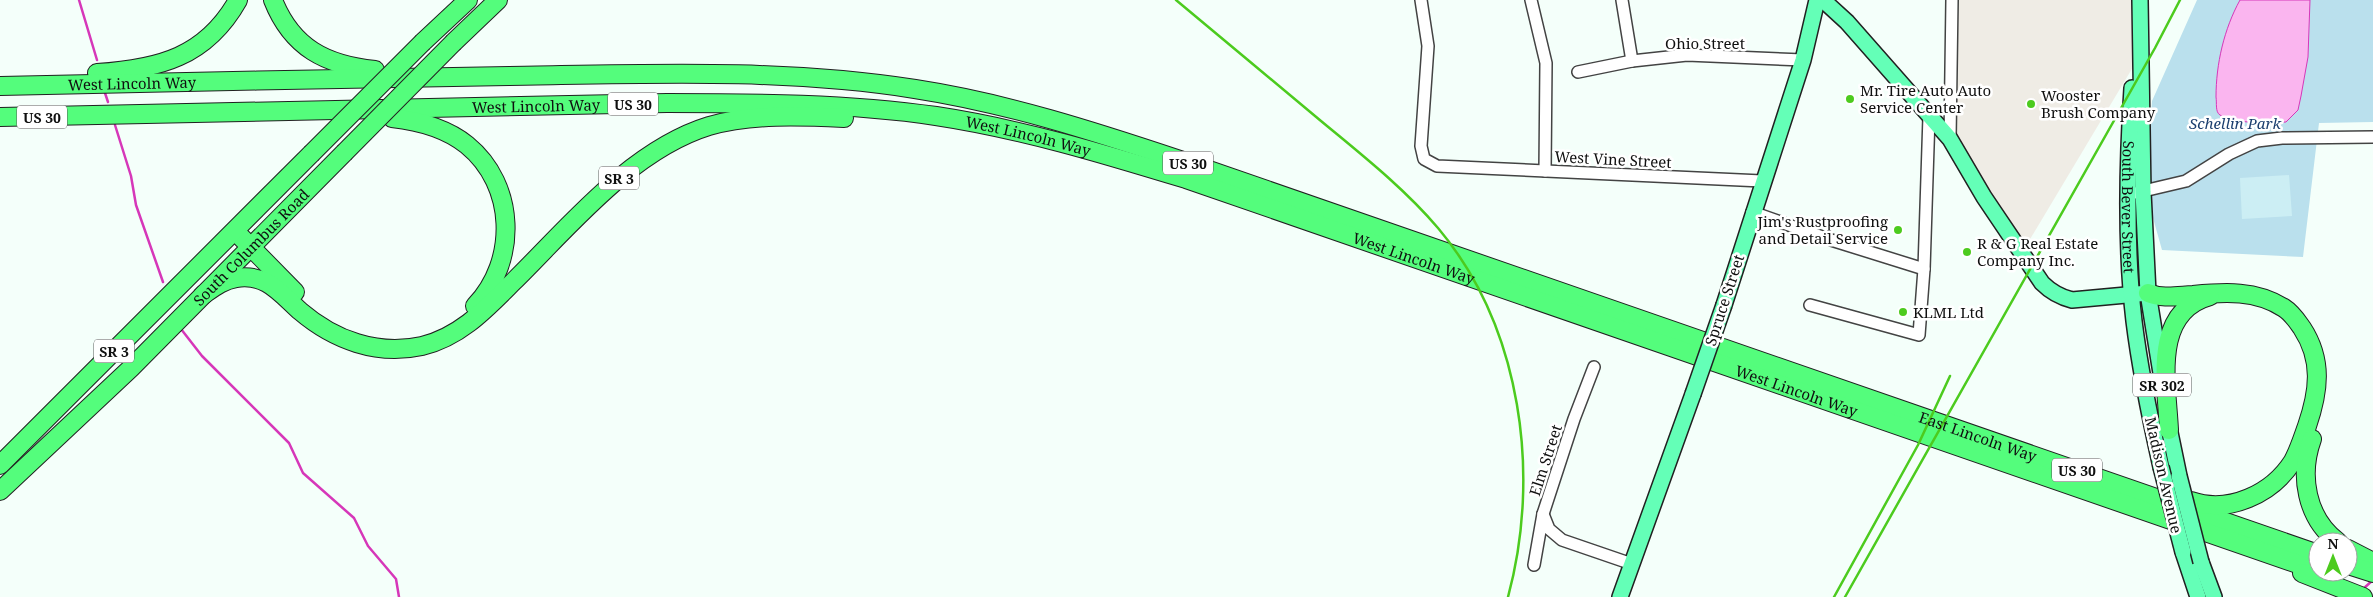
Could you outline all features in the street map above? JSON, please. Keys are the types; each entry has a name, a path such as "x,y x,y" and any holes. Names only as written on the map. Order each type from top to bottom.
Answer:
{"highway":[{"path":"0,77 116,72 154,66 170,61 208,38 225,20 238,0"},
{"path":"273,0 283,22 304,46 324,58 354,67 388,71 602,68 643,74"},
{"name":"South Columbus Road","path":"0,464 232,235 423,42 468,0"},
{"name":"South Columbus Road","path":"0,492 131,368 498,0"},
{"name":"West Lincoln Way","path":"0,86 643,74 786,76 855,81 938,92 1038,115 1180,160 1836,387"},
{"name":"West Lincoln Way","path":"0,117 667,103 808,104 900,111 969,122 1029,134 1186,179 2005,462"},
{"path":"155,114 190,120 394,118 437,127 467,145 480,159 498,187 506,220 501,262 491,286 481,299 458,320 444,329 418,338 400,340 366,336 334,324 307,304 232,235"},
{"name":"SR 3","path":"202,295 224,281 236,278 261,280 277,288 316,323 348,341 378,348 394,349 409,349 437,342 455,334 482,312 630,168 666,144 708,126 728,122 774,117 826,117 940,125 1005,135 1107,155"},
{"path":"247,250 277,288"},
{"path":"2140,294 2160,288 2244,282 2276,292 2305,314 2317,331 2324,347 2328,382 2322,409 2307,455 2305,483 2314,512 2329,532"},
{"path":"2169,430 2166,358 2171,328 2177,317 2192,304 2207,297 2235,292"},
{"path":"1836,387 1926,410 2197,503 2211,505 2239,502 2252,497 2273,484 2293,460 2312,409 2318,381 2313,348 2295,318 2272,300 2235,292 2161,298 2140,294"},
{"name":"East Lincoln Way","path":"1836,387 2308,551"},
{"name":"East Lincoln Way","path":"2005,462 2227,539 2254,556 2308,571"},
{"path":"2358,557 2373,562"},
{"path":"2358,561 2373,573"},
{"path":"2335,582 2363,597"},
{"path":"2346,582 2373,590"}],"main road":[{"name":"Spruce Street","path":"1620,597 1724,304 1762,181 1803,60 1817,0"},
{"path":"1823,0 1847,22 1950,139 1984,197 2042,283 2049,290 2072,300 2140,294"},
{"name":"South Bever Street","path":"2139,0 2127,155 2135,193 2140,294"},
{"name":"Madison Avenue","path":"2140,294 2178,476 2202,562 2214,597"},
{"name":"Madison Avenue","path":"2140,294 2144,390 2183,552 2198,597"}],"street":[{"name":"West Vine Street","path":"1421,0 1428,46 1421,146 1424,159 1437,166 1762,181"},
{"path":"1531,0 1546,63 1545,171"},
{"path":"1622,0 1632,61"},
{"path":"1950,139 1952,0"},
{"name":"Ohio Street","path":"1578,72 1632,61 1687,55 1803,60"},
{"path":"1810,304 1919,335 1924,269 1929,116"},
{"path":"2135,193 2186,181 2228,154 2257,141 2282,138 2373,137"},
{"path":"1752,212 1831,240 1924,269"},
{"name":"Elm Street","path":"1534,564 1543,514 1574,419 1594,367"},
{"path":"1543,514 1549,529 1562,540 1632,564"}],"shaded area":[{"name":"Wooster Brush Company","path":"1951,0 2135,0 2139,57 2026,246 1951,135"},
{"path":"2240,0 2310,0 2308,57 2301,96 2298,110 2286,122 2262,123 2234,120 2226,118 2217,112 2216,85 2219,59 2225,35"},
{"path":"2289,175 2292,216 2242,219 2240,178"}],"green space":[{"name":"Schellin Park","path":"2197,0 2373,0 2373,122 2319,123 2303,257 2162,250 2146,193 2152,101"}],"waterway":[{"path":"79,0 97,60"},
{"path":"105,93 108,102"},
{"path":"115,125 131,176 136,205 163,282"},
{"path":"181,329 202,356 289,443 303,473 354,518 368,546 396,579 399,597"},
{"path":"2363,589 2373,580"}],"railway":[{"path":"1176,0 1397,186 1438,228 1466,268 1489,311 1506,357 1517,404 1523,453 1523,502 1518,550 1508,597"},
{"path":"1845,597 2155,48 2180,0"},
{"path":"1834,597 1918,445 1950,376"}],"place":[{"name":"Mr. Tire Auto Auto Service Center","path":"1850,99"},
{"name":"Wooster Brush Company","path":"2031,104"},
{"name":"Jim's Rustproofing and Detail Service","path":"1898,230"},
{"name":"R & G Real Estate Company Inc.","path":"1967,252"},
{"name":"KLML Ltd","path":"1903,312"}]}
